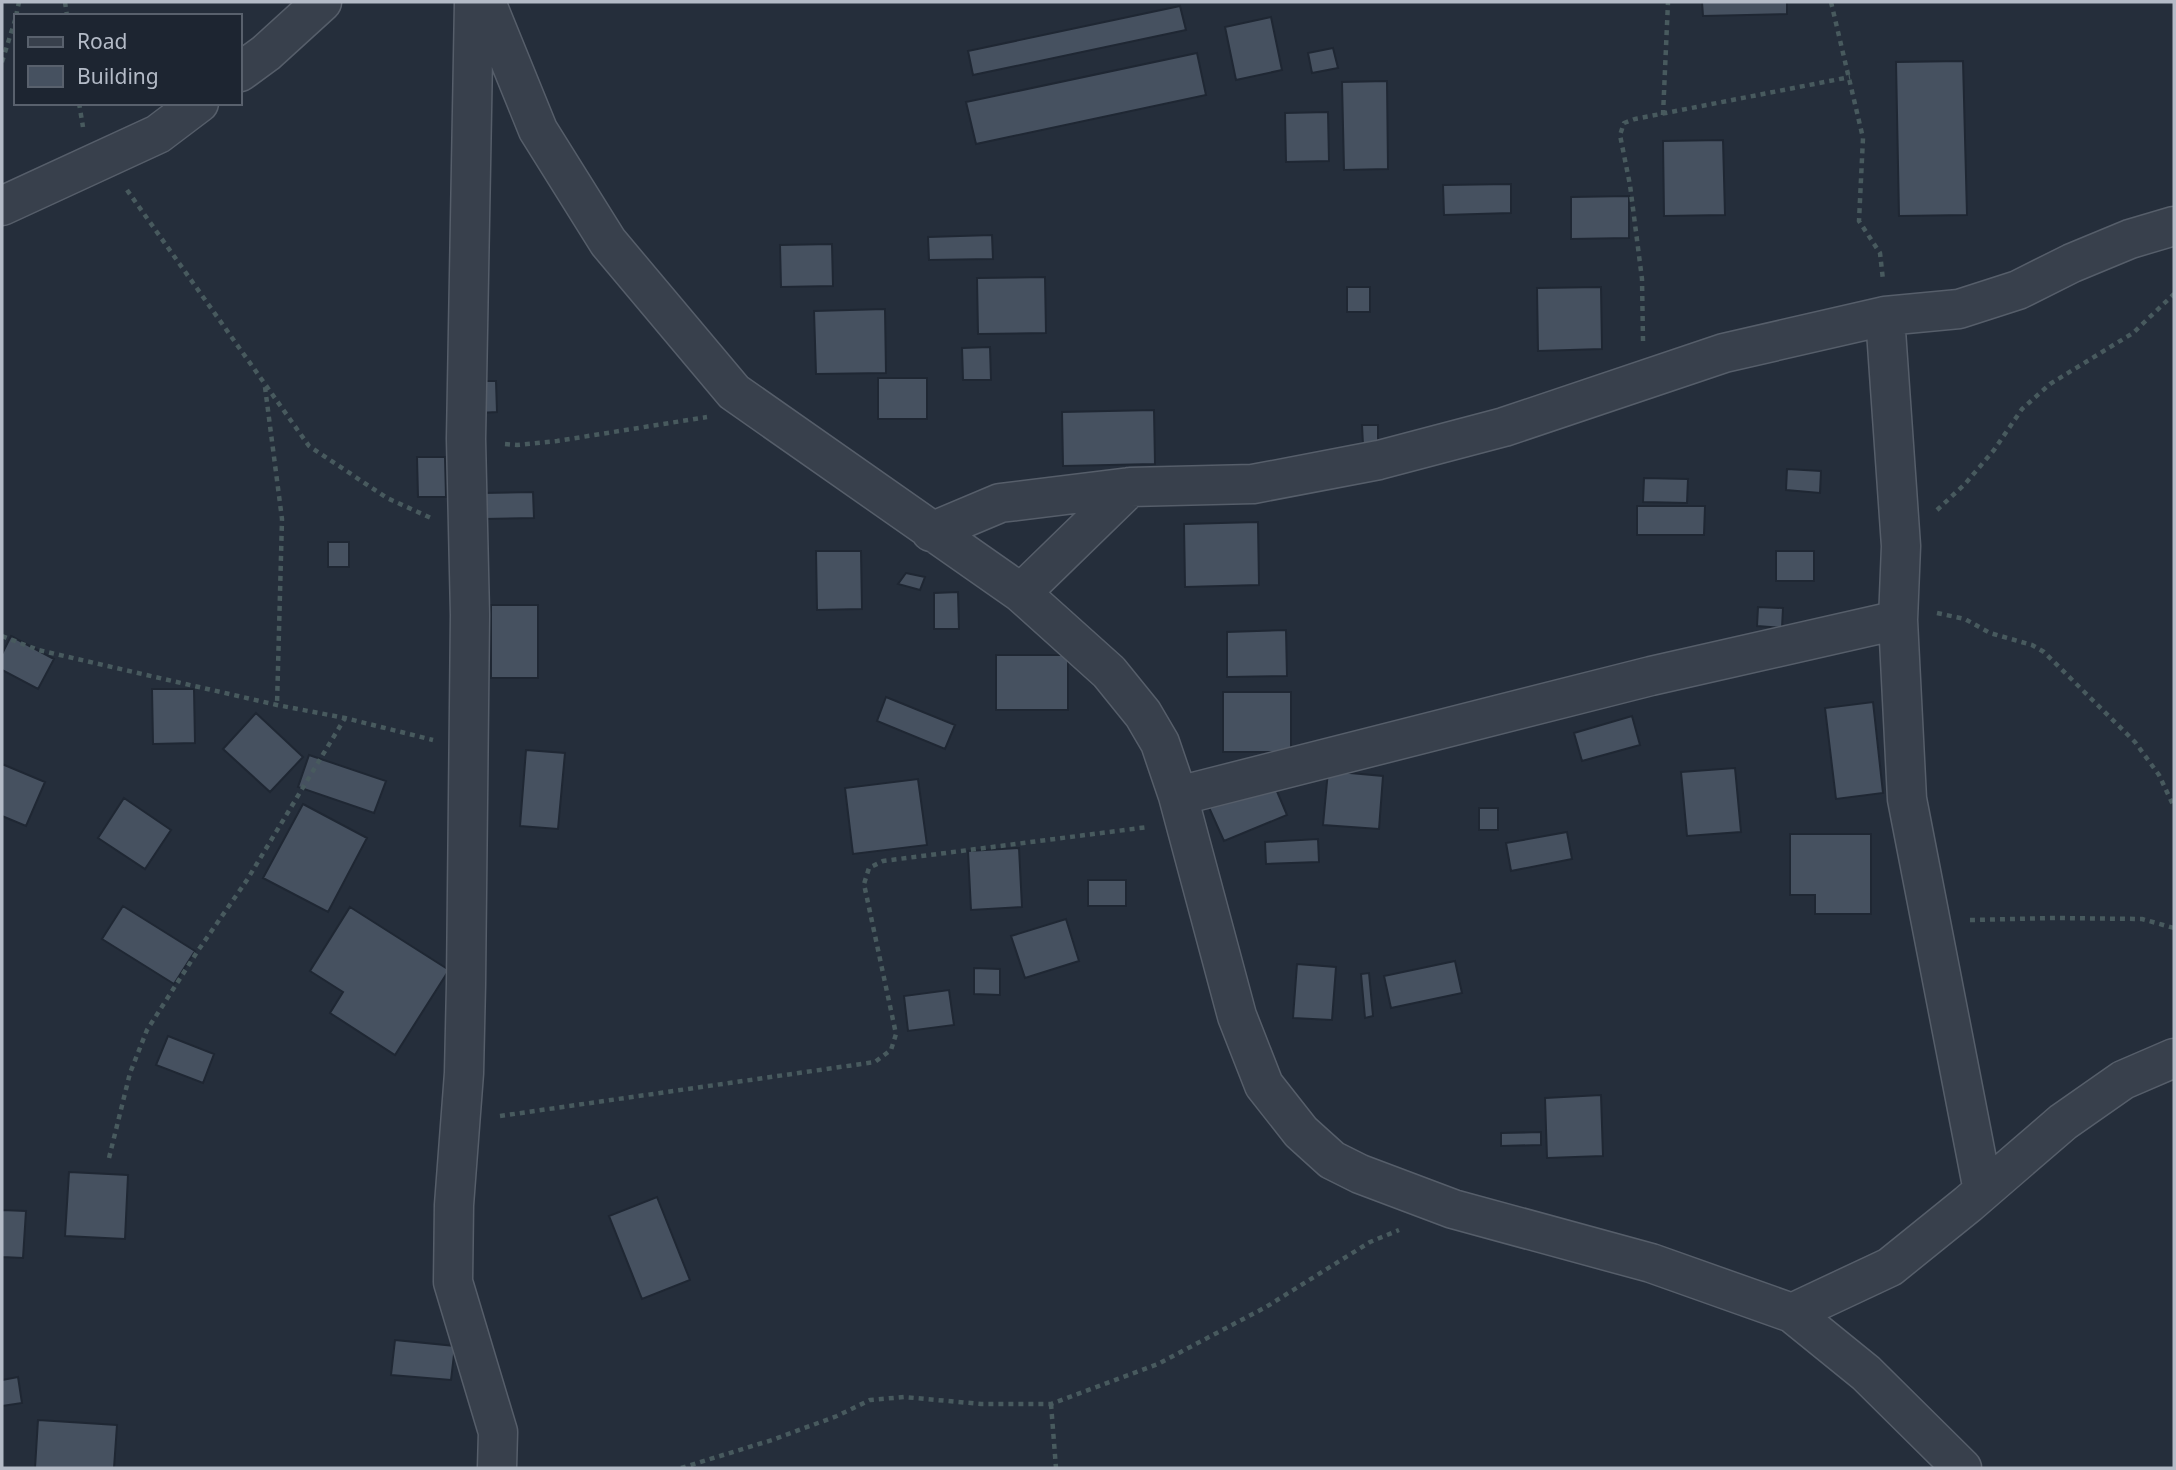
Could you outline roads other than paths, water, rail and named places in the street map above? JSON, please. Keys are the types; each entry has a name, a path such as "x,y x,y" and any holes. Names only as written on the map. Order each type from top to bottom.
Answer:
{"street":[{"path":"242,70 322,2"},
{"path":"474,2 466,439 470,615 465,997 454,1205 453,1282 498,1432 497,1468"},
{"path":"486,2 538,130 608,242 734,392 1021,593 1109,671 1143,714 1160,743 1181,809 1237,1016 1264,1086 1301,1132 1332,1160 1360,1174 1453,1209 1651,1264 1792,1313 1866,1373 1962,1468"},
{"path":"2,206 158,134 196,105"},
{"path":"931,532 1000,503 1130,487 1253,484 1379,460 1504,427 1724,353 1885,316 1959,309 2018,290 2130,239 2174,226"},
{"path":"1885,316 1901,546 1898,615 1908,799 1983,1191"},
{"path":"1021,593 1130,487"},
{"path":"1181,809 1651,677 1898,615"},
{"path":"1792,1313 1890,1266 2063,1122 2123,1080 2174,1058"}]}
